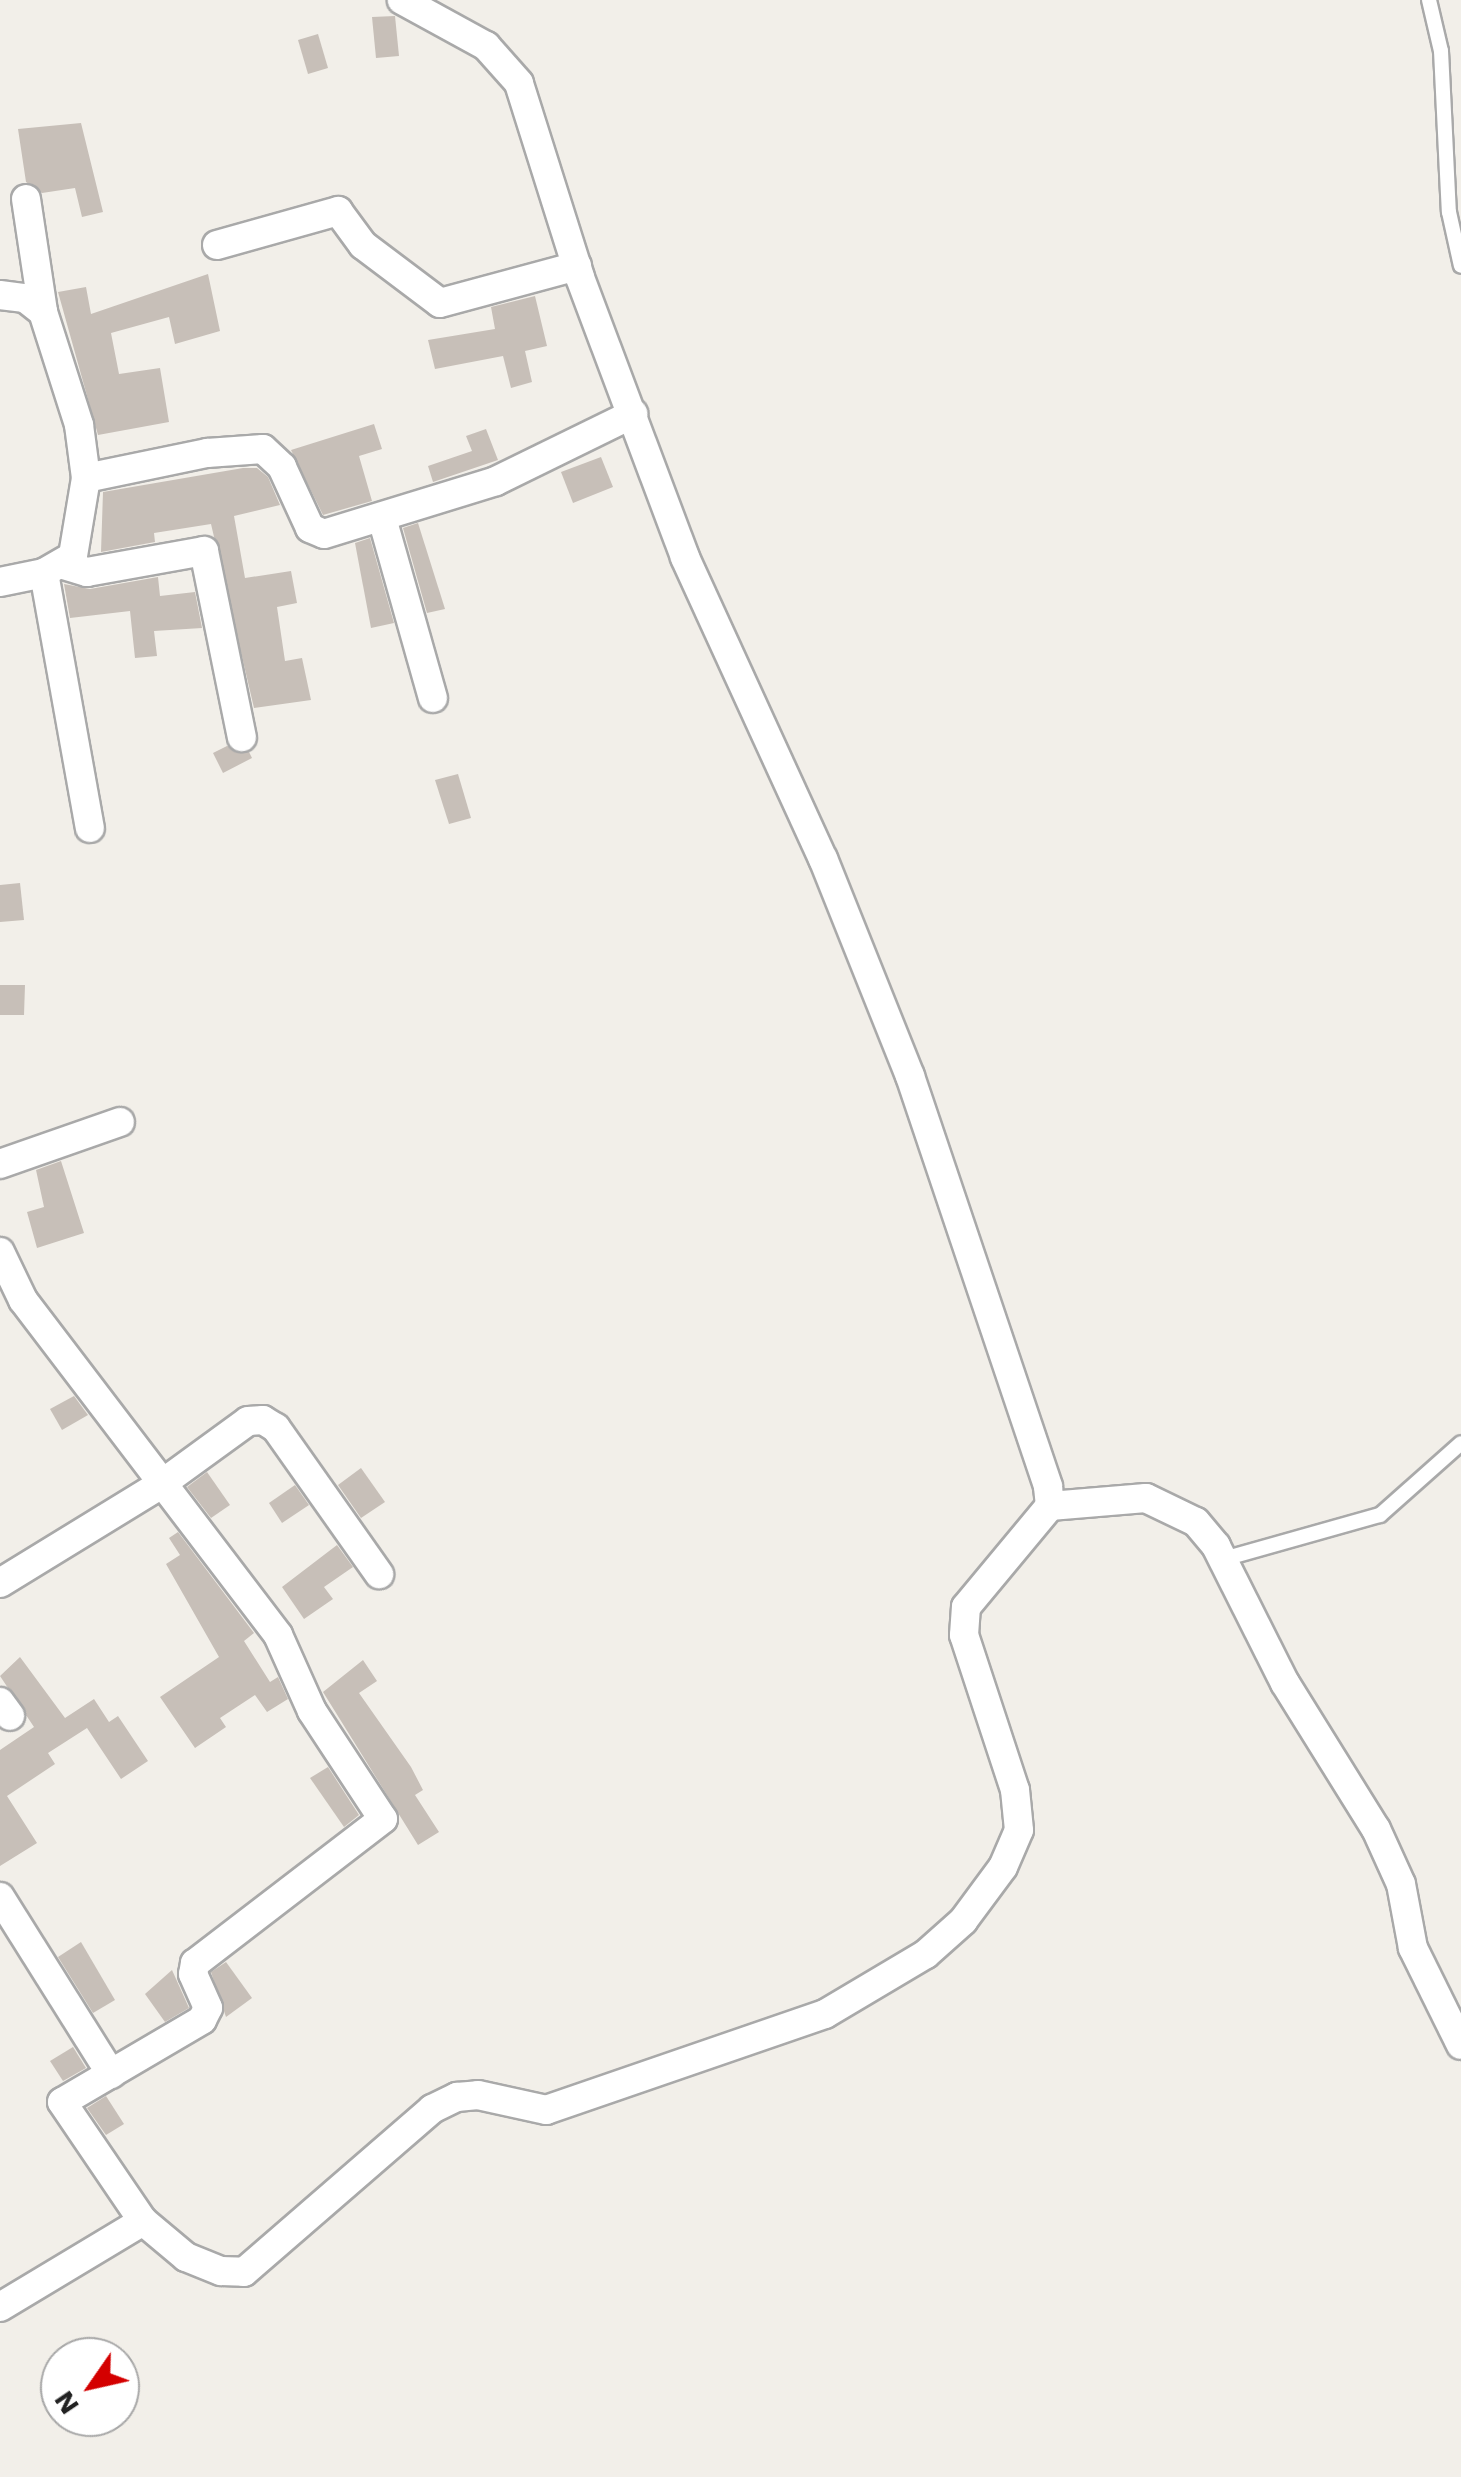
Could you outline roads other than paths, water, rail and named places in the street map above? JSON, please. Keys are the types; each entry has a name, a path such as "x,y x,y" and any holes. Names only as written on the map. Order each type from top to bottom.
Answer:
{"street":[{"path":"0,1252 23,1300 160,1485 211,1539 278,1635 312,1712 383,1818 195,1962 206,2016 62,2102 143,2221 186,2256 221,2271 244,2272 432,2109 478,2095 546,2110 825,2014 926,1954 963,1921 1003,1867 1019,1830 1016,1790 964,1635 966,1607 1050,1506 1048,1486 910,1076 823,859 685,557 577,266 519,83 486,46 402,0"},
{"path":"26,200 42,312 79,424 86,478 75,552 54,569"},
{"path":"216,245 338,212 363,244 440,303 577,266"},
{"path":"0,295 25,298 42,312"},
{"path":"86,478 207,453 263,449 282,467 314,532 382,518 506,476 633,414"},
{"path":"382,518 432,698"},
{"path":"0,582 54,569 87,572 204,551 242,736"},
{"path":"54,569 90,828"},
{"path":"0,1164 120,1122"},
{"path":"0,1584 160,1485 248,1422 263,1420 276,1428 379,1574"},
{"path":"1050,1506 1146,1498 1169,1504 1196,1522 1222,1559 1285,1683 1376,1829 1401,1884 1414,1948 1461,2045"},
{"path":"0,1897 112,2074"},
{"path":"0,2306 143,2221"}],"lane":[{"path":"1429,0 1440,51 1449,212 1461,266"},
{"path":"1222,1559 1380,1515 1461,1444"}]}
